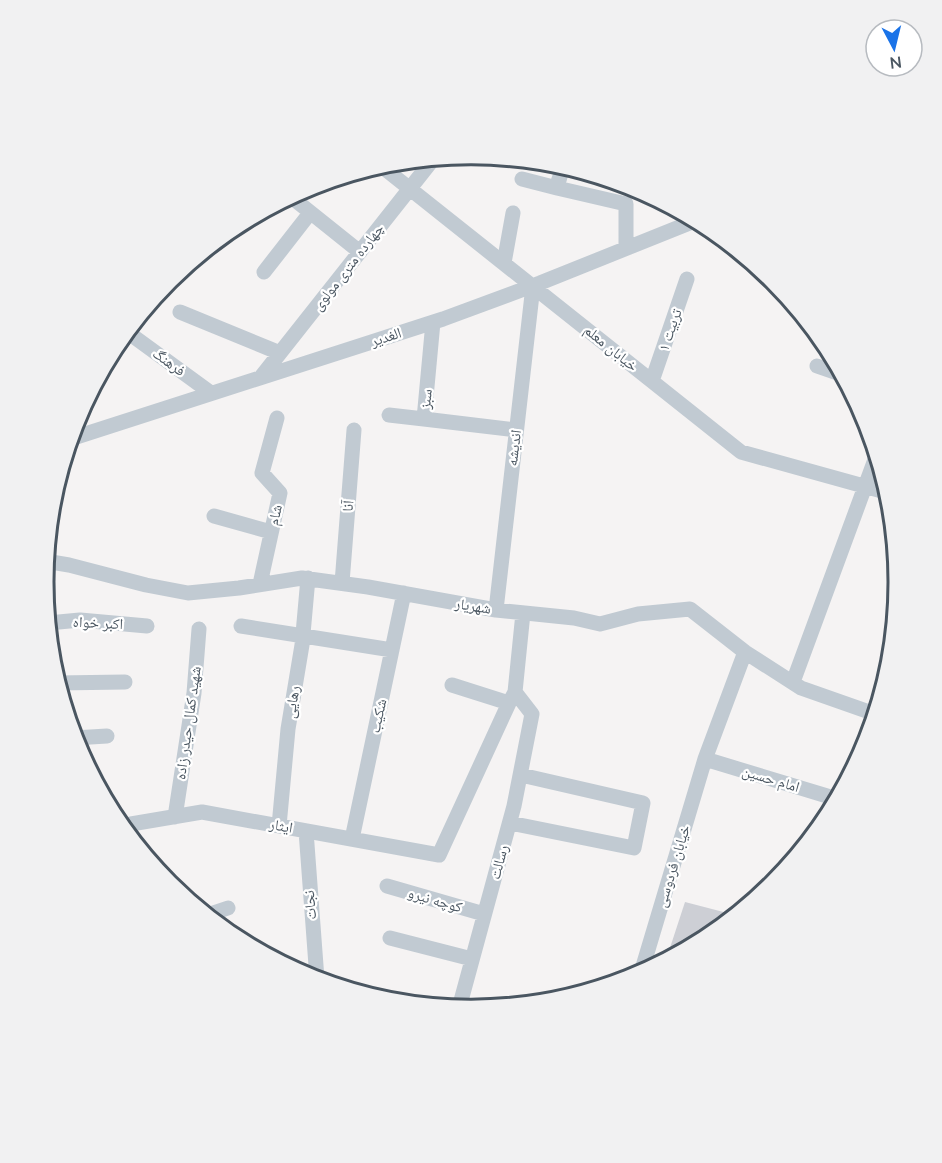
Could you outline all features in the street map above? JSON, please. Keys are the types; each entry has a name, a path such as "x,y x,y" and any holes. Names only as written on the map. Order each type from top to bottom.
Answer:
{"street":[{"name":"چهارده متری مولوی","path":"261,377 427,167"},
{"name":"خیابان معلم","path":"390,173 741,452 878,490"},
{"path":"557,188 560,175"},
{"path":"522,179 626,204 626,247"},
{"path":"298,203 360,252"},
{"path":"264,272 310,213"},
{"path":"504,263 513,213"},
{"name":"الغدیر","path":"80,437 433,322 533,286 686,224"},
{"name":"تربیت ۱","path":"652,381 687,279"},
{"name":"اندیشه","path":"496,610 533,286"},
{"path":"180,312 280,353"},
{"name":"سبز","path":"433,322 424,419 516,430"},
{"name":"فرهنگ","path":"134,337 211,393"},
{"path":"817,366 831,371"},
{"path":"389,415 424,419"},
{"name":"شام","path":"260,584 280,493 262,473 277,418"},
{"name":"آنا","path":"342,583 354,430"},
{"path":"793,682 872,467"},
{"path":"214,516 271,532"},
{"name":"شهریار","path":"55,563 146,585 188,592 308,578 496,610 574,618 600,624 638,614 690,609 745,652 801,688 867,711"},
{"name":"رهایی","path":"279,826 288,729 303,636 308,578"},
{"name":"شکیب","path":"352,839 404,593"},
{"path":"452,685 512,698 524,613"},
{"name":"اکبر خواه","path":"56,622 80,620 147,626"},
{"path":"241,626 392,650"},
{"name":"شهید کمال حیدر زاده","path":"175,817 194,693 199,629"},
{"name":"خیابان فردوسی","path":"645,960 705,759 745,652"},
{"path":"67,683 125,682"},
{"name":"رسالت","path":"461,999 510,823 532,714 512,698"},
{"name":"ایثار","path":"132,824 202,812 439,855 512,698"},
{"path":"85,737 107,736"},
{"name":"امام حسین","path":"705,759 828,796"},
{"path":"510,823 634,848 643,803 520,775"},
{"name":"نجات","path":"306,831 316,969"},
{"name":"کوچه نیرو","path":"387,886 484,914"},
{"path":"217,912 228,908"},
{"path":"390,938 472,959"}],"building":[{"path":"685,902 725,912 680,943 670,948"}]}
